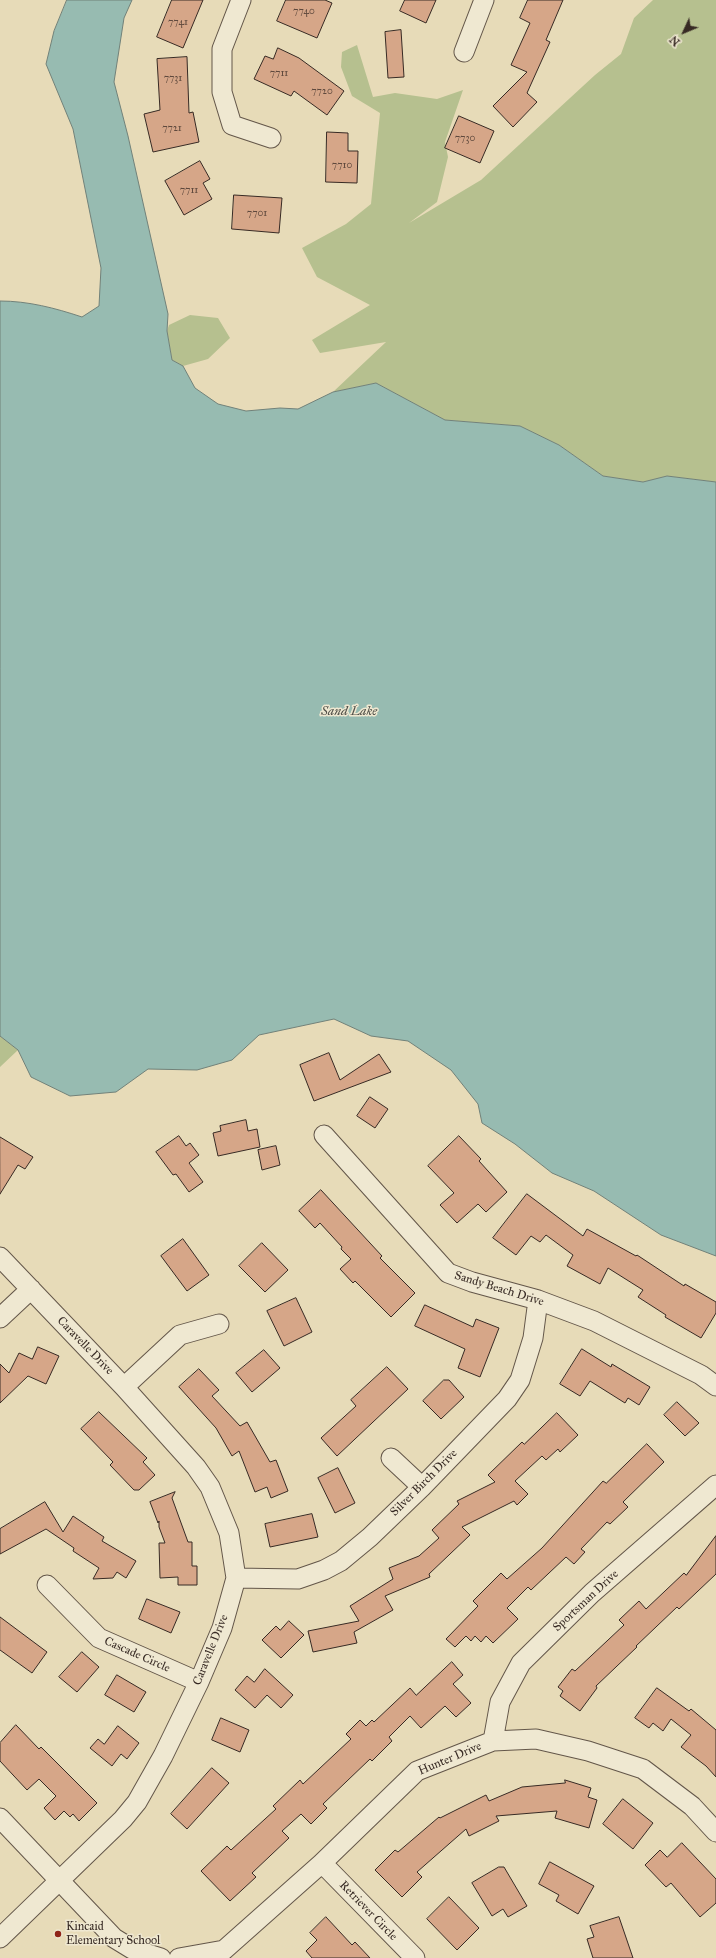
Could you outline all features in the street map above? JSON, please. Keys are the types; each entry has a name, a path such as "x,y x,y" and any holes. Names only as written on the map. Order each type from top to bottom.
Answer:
{"street":[{"path":"241,0 222,49 222,92 232,125 271,138"},
{"path":"464,52 484,0"},
{"name":"Sandy Beach Drive","path":"324,1135 448,1272 472,1282 538,1300 594,1321 701,1375 716,1386"},
{"name":"Caravelle Drive","path":"0,1257 124,1387 196,1467 210,1487 229,1533 236,1578 222,1628 163,1756 137,1802 123,1819 0,1938"},
{"path":"0,1318 31,1290"},
{"name":"Silver Birch Drive","path":"236,1578 298,1579 341,1562 370,1537 422,1487 507,1399 520,1380 533,1338 538,1300"},
{"path":"124,1387 180,1335 219,1324"},
{"path":"391,1458 422,1487"},
{"name":"Sportsman Drive","path":"493,1741 500,1702 522,1663 592,1593 716,1485"},
{"name":"Cascade Circle","path":"47,1585 99,1638 198,1682"},
{"name":"Hunter Drive","path":"179,1958 224,1950 322,1863 417,1771 493,1741 536,1739 588,1751 643,1769 692,1806 716,1832"},
{"path":"0,1818 114,1938 132,1949 161,1958"},
{"name":"Retriever Circle","path":"322,1863 415,1958"}],"green space":[{"path":"653,0 716,0 716,482 667,476 643,482 603,476 559,445 520,426 445,420 376,383 333,392 386,342 320,353 312,340 370,305 317,277 302,248 346,224 371,204 380,113 352,96 341,67 342,52 357,45 373,97 395,93 437,99 463,90 445,142 448,157 437,202 409,223 481,180 595,75 621,54 634,18"},
{"path":"190,315 218,318 230,338 208,359 183,366 172,360 167,331 169,325"},
{"path":"0,1036 18,1050 0,1067"}],"water":[{"name":"Sand Lake","path":"67,0 132,0 124,18 114,82 128,136 168,314 167,331 172,360 183,366 195,388 218,404 246,411 280,408 298,409 333,392 376,383 445,420 520,426 559,445 603,476 643,482 667,476 716,482 716,1256 661,1235 594,1191 552,1173 515,1144 482,1123 478,1104 451,1070 408,1041 371,1036 334,1019 259,1035 232,1060 197,1070 148,1069 116,1092 70,1096 31,1077 18,1050 0,1036 0,301 21,302 82,317 99,306 101,268 73,129 46,64 54,31"}],"building":[{"path":"172,0 203,0 183,48 157,37"},
{"path":"286,0 325,0 332,3 317,38 277,21"},
{"path":"405,0 436,0 426,23 400,11"},
{"path":"528,0 563,0 546,40 550,42 527,93 537,102 513,127 493,106 527,72 511,65 530,23 520,18"},
{"path":"401,30 404,77 388,78 385,32"},
{"path":"278,48 299,58 344,91 327,115 294,91 291,96 254,79 265,56 273,59"},
{"path":"187,57 189,113 193,112 199,142 153,152 144,114 160,110 157,59"},
{"path":"459,116 494,131 480,163 445,148"},
{"path":"327,132 348,133 348,151 358,151 357,183 326,182"},
{"path":"200,161 210,179 203,183 212,199 184,215 165,181"},
{"path":"234,195 282,198 279,233 232,229"},
{"path":"329,1053 340,1080 379,1054 391,1072 314,1101 300,1065"},
{"path":"370,1097 388,1109 375,1128 357,1116"},
{"path":"246,1120 248,1131 257,1129 260,1147 218,1156 213,1133 221,1131 220,1126"},
{"path":"179,1136 186,1146 190,1143 199,1155 189,1163 203,1182 189,1192 176,1174 173,1175 156,1152"},
{"path":"459,1136 481,1159 479,1161 507,1192 486,1212 478,1204 457,1223 440,1205 454,1193 428,1166"},
{"path":"0,1137 33,1157 25,1169 18,1165 0,1194"},
{"path":"276,1146 280,1165 262,1170 258,1150"},
{"path":"321,1190 382,1256 380,1258 415,1293 391,1317 355,1281 353,1283 340,1269 351,1259 341,1249 342,1247 320,1223 315,1228 299,1211"},
{"path":"527,1194 583,1236 587,1229 636,1256 637,1255 684,1286 685,1284 716,1302 716,1313 701,1338 665,1317 666,1315 638,1297 643,1290 608,1268 600,1284 567,1266 573,1255 546,1235 540,1242 531,1236 516,1255 493,1238"},
{"path":"183,1239 209,1275 187,1291 161,1256"},
{"path":"262,1243 288,1270 265,1292 239,1266"},
{"path":"296,1298 312,1332 284,1346 267,1311"},
{"path":"425,1305 473,1327 476,1319 499,1328 480,1377 458,1368 465,1349 415,1326"},
{"path":"38,1347 59,1356 46,1384 28,1376 0,1403 0,1364 9,1373 19,1353 32,1359"},
{"path":"582,1349 611,1367 612,1364 650,1387 639,1405 628,1398 625,1403 590,1381 580,1396 560,1384"},
{"path":"264,1350 280,1368 252,1392 236,1373"},
{"path":"387,1367 408,1389 337,1456 321,1438 356,1406 351,1400"},
{"path":"199,1369 219,1390 212,1396 240,1426 247,1422 270,1462 276,1460 288,1491 271,1498 267,1487 255,1492 239,1451 232,1456 216,1428 179,1387"},
{"path":"444,1380 449,1380 464,1397 441,1419 423,1401"},
{"path":"677,1402 699,1423 685,1436 664,1415"},
{"path":"99,1412 147,1458 143,1462 155,1475 139,1490 134,1490 110,1465 113,1462 81,1429"},
{"path":"557,1413 578,1435 560,1452 558,1449 546,1460 542,1456 515,1481 528,1494 517,1505 514,1501 462,1527 470,1535 429,1574 430,1577 385,1596 393,1610 354,1632 357,1643 313,1652 308,1631 359,1621 350,1606 393,1579 389,1568 419,1556 439,1538 432,1530 459,1504 457,1501 495,1482 488,1475 522,1442 524,1444"},
{"path":"647,1444 664,1462 623,1502 628,1507 610,1524 607,1522 581,1549 585,1552 574,1564 566,1557 531,1590 528,1587 507,1608 518,1619 493,1643 486,1636 481,1642 475,1636 471,1641 466,1636 455,1647 446,1639 478,1606 473,1601 501,1573 507,1579 542,1548 603,1481 606,1483"},
{"path":"338,1468 355,1503 335,1513 318,1478"},
{"path":"175,1492 172,1498 188,1542 192,1542 192,1566 197,1566 197,1585 178,1585 178,1577 160,1578 159,1543 165,1543 159,1527 159,1521 158,1523 150,1502"},
{"path":"45,1502 63,1532 73,1516 104,1537 102,1541 136,1561 126,1578 117,1572 113,1578 93,1579 99,1568 73,1551 74,1548 46,1529 0,1554 0,1529"},
{"path":"312,1514 318,1537 270,1547 265,1524"},
{"path":"716,1536 716,1574 679,1609 677,1607 596,1686 597,1688 580,1711 560,1696 563,1691 558,1687 572,1669 575,1671 624,1625 619,1620 639,1601 646,1609 684,1573 686,1575"},
{"path":"147,1599 180,1612 171,1633 139,1619"},
{"path":"0,1617 47,1652 32,1673 0,1650"},
{"path":"289,1621 304,1635 281,1658 262,1640 276,1626 280,1630"},
{"path":"82,1652 99,1667 77,1692 59,1677"},
{"path":"452,1662 463,1675 453,1684 471,1703 456,1717 445,1706 421,1728 410,1716 389,1737 392,1741 372,1761 370,1759 323,1804 327,1808 311,1824 301,1814 282,1831 289,1838 252,1873 256,1877 230,1901 201,1871 227,1846 231,1850 276,1809 273,1806 300,1780 303,1784 351,1739 346,1734 360,1720 366,1726 372,1720 374,1722 410,1688 416,1695"},
{"path":"265,1669 293,1695 281,1708 267,1695 255,1708 235,1690 247,1676 254,1682"},
{"path":"117,1675 146,1692 134,1712 105,1695"},
{"path":"657,1688 689,1711 691,1709 716,1730 716,1777 706,1766 681,1747 691,1735 671,1719 663,1731 653,1723 649,1728 635,1718"},
{"path":"221,1718 249,1730 240,1752 212,1740"},
{"path":"16,1725 39,1749 41,1747 97,1803 79,1821 73,1814 70,1817 64,1811 55,1820 44,1808 56,1796 39,1779 27,1790 0,1761 0,1743"},
{"path":"118,1726 139,1743 127,1759 121,1754 112,1766 90,1748 98,1739 104,1744"},
{"path":"212,1768 229,1783 187,1829 171,1814"},
{"path":"565,1780 591,1788 588,1797 597,1800 589,1828 555,1818 557,1811 496,1816 499,1821 469,1836 466,1829 417,1872 422,1877 402,1897 375,1870 395,1850 398,1852 439,1817 440,1818 486,1795 489,1801 522,1787 565,1783"},
{"path":"623,1799 653,1823 633,1849 603,1824"},
{"path":"682,1843 716,1879 716,1903 700,1917 671,1883 666,1887 645,1865 660,1850 667,1857"},
{"path":"550,1862 594,1886 578,1914 556,1901 559,1895 539,1884"},
{"path":"499,1867 504,1867 527,1906 508,1917 503,1909 492,1916 472,1883"},
{"path":"449,1897 479,1928 457,1950 427,1919"},
{"path":"326,1917 352,1945 355,1942 370,1958 312,1958 306,1951 317,1940 310,1933"},
{"path":"619,1917 633,1958 593,1958 587,1939 594,1937 590,1926"}],"place":[{"name":"Kincaid Elementary School","path":"58,1934"}]}
